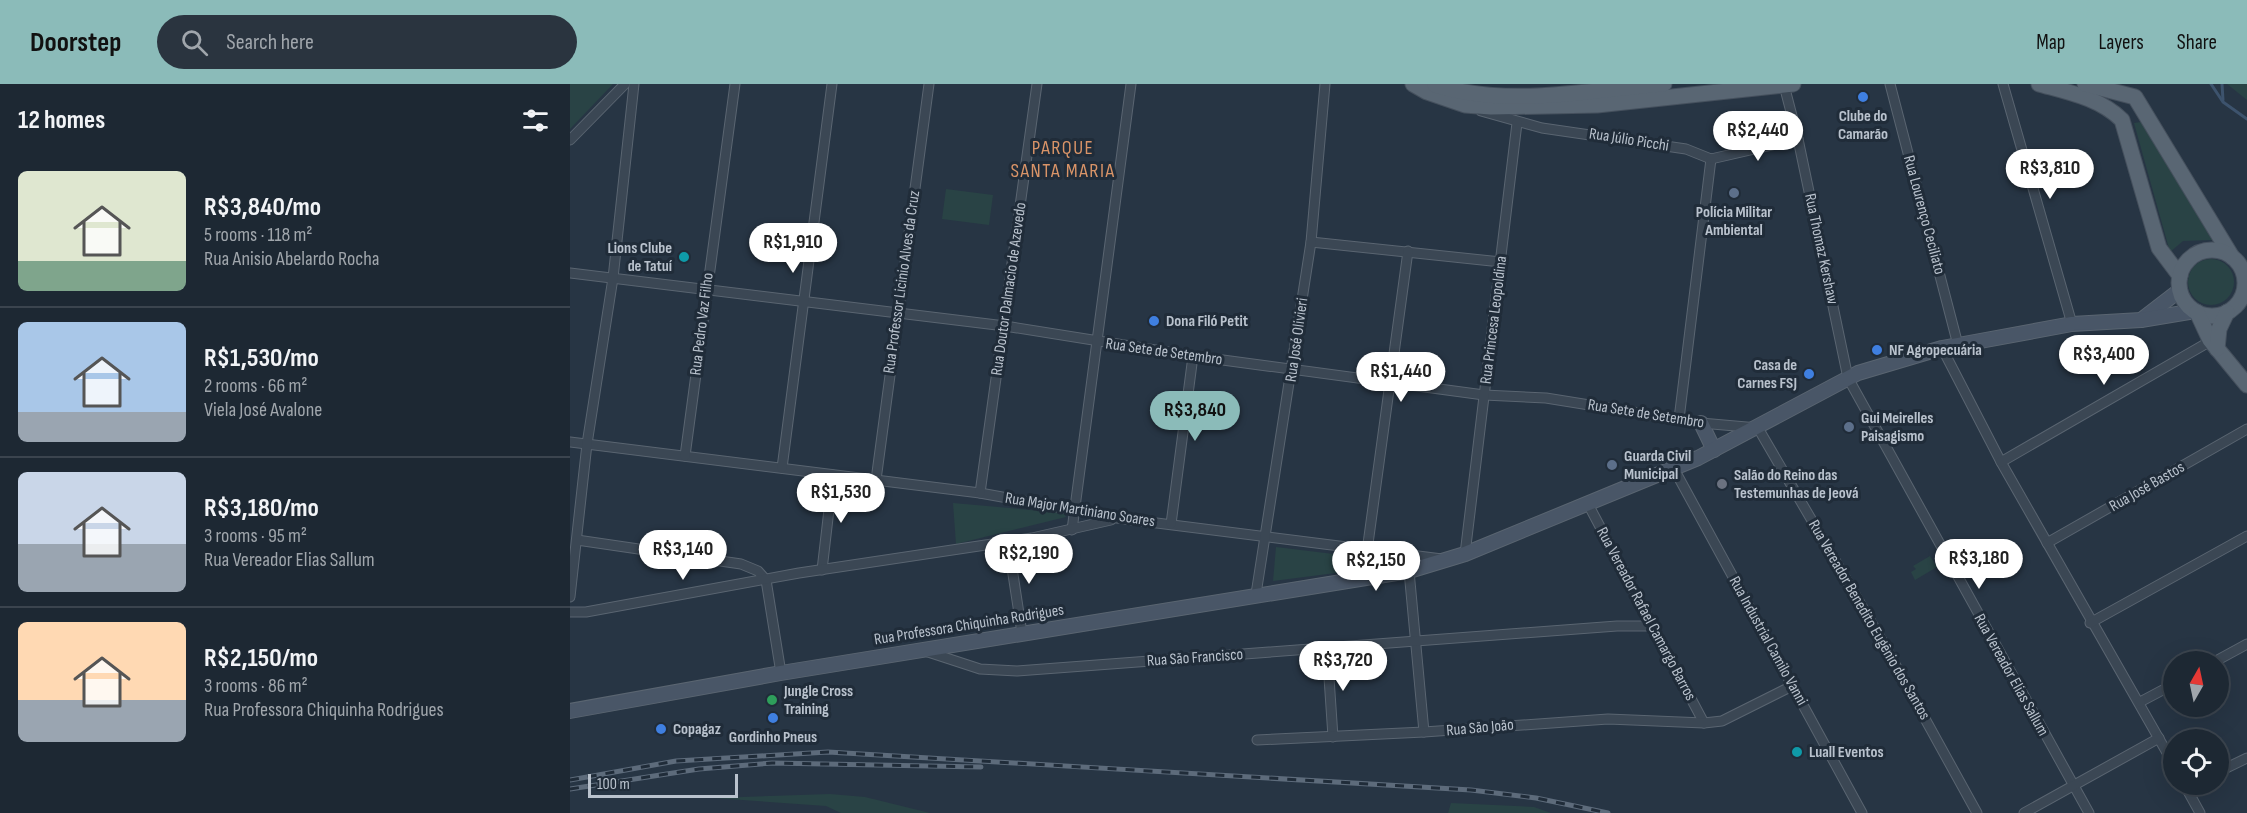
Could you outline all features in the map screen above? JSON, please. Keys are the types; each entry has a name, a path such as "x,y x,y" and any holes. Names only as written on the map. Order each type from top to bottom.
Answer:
{"main road":[{"path":"1413,84 1427,92 1465,105 1597,105 1788,85"},
{"path":"1433,84 1490,97 1538,96 1664,84"},
{"path":"2039,84 2098,102 2111,109 2122,120 2159,248 2180,283 2188,306 2207,316 2229,311 2247,311"},
{"path":"2085,84 2135,97 2232,257 2240,266 2246,278 2243,295 2229,311 2215,342"},
{"path":"2141,320 2180,283 2184,265 2202,252 2213,250 2232,257"},
{"path":"2196,312 2247,385"},
{"name":"Rua Professora Chiquinha Rodrigues","path":"570,711 781,673 1256,594 1409,571 1465,554 1674,469 1758,428 1848,378 1942,348 2072,324 2141,320 2196,312"},
{"path":"1701,423 1714,450"}],"street":[{"path":"570,140 625,84"},
{"path":"570,597 587,444 613,278 634,84"},
{"name":"Rua Pedro Vaz Filho","path":"685,456 735,84"},
{"path":"782,468 832,84"},
{"name":"Rua Professor Licinio Alves da Cruz","path":"876,480 929,84"},
{"name":"Rua Doutor Dalmacio de Azevedo","path":"980,493 1037,84"},
{"path":"1072,530 1131,84"},
{"name":"Rua José Olivieri","path":"1256,594 1293,370 1311,242 1325,84"},
{"name":"Rua Lourenço Ceciliato","path":"1890,84 1958,345"},
{"path":"2003,84 2072,324"},
{"name":"Rua Thomaz Kershaw","path":"1788,85 1848,378"},
{"name":"Rua Júlio Picchi","path":"1465,105 1517,123 1686,149 1711,159"},
{"name":"Rua Princesa Leopoldina","path":"1465,554 1517,123"},
{"path":"1679,419 1711,159 1798,139"},
{"path":"1311,242 1501,262"},
{"path":"1367,551 1408,251"},
{"name":"Rua Sete de Setembro","path":"570,273 1005,326 1097,342 1293,370 1484,395 1546,398 1701,423 1758,428"},
{"path":"2001,462 2215,342"},
{"path":"1942,348 2001,462 2090,623 2140,702 2163,745"},
{"path":"1171,524 1193,356"},
{"name":"Rua Vereador Elias Sallum","path":"1848,378 2089,813"},
{"name":"Rua Vereador Benedito Eugênio dos Santos","path":"1758,428 1881,639 1977,813"},
{"name":"Rua José Bastos","path":"2047,543 2247,429"},
{"name":"Rua Major Martiniano Soares","path":"570,442 980,493 1075,512 1448,560"},
{"name":"Rua Industrial Camilo Vanni","path":"1674,469 1862,813"},
{"path":"822,570 833,475"},
{"name":"Rua Vereador Rafael Camargo Barros","path":"1588,504 1650,626 1704,723"},
{"path":"570,612 586,612 822,570 1008,542 1072,530 1117,518"},
{"path":"2090,623 2247,536"},
{"path":"577,540 741,564 758,571 766,580 781,673"},
{"path":"1008,542 1023,633"},
{"path":"1409,571 1424,732"},
{"name":"Rua São Francisco","path":"922,650 980,669 1017,671 1650,626"},
{"path":"2229,654 2247,644"},
{"path":"1327,648 1333,737"},
{"name":"Rua São João","path":"1257,740 1424,732 1608,719 1704,723 1722,721 1792,686"},
{"path":"2140,702 2163,690"},
{"path":"2024,813 2159,738"},
{"path":"2229,767 2247,758"},
{"path":"2192,795 2200,813"}],"green space":[{"path":"570,84 613,84 570,129"},
{"path":"2227,84 2247,84 2247,100"},
{"path":"2141,122 2212,240 2183,241 2170,252 2134,123"},
{"path":"946,189 993,195 989,225 942,219"},
{"path":"2216,259 2228,265 2233,273 2233,291 2228,299 2220,304 2206,305 2198,302 2191,295 2188,277 2191,269 2198,262"},
{"path":"953,503 1064,513 1066,517 956,544"},
{"path":"1276,547 1391,561 1390,566 1273,581"},
{"path":"1930,556 1937,567 1915,580 1911,572 1916,569 1913,566"},
{"path":"830,794 865,797 930,813 841,813 826,806 714,798"},
{"path":"1451,803 1534,807 1551,813 1448,813"}],"waterway":[{"path":"2211,84 2223,102 2247,119"},
{"path":"2222,84 2223,100"}],"railway":[{"path":"570,780 676,761 828,752 1471,790 1536,798 1608,813"},
{"path":"570,789 699,769 772,763 981,767"}],"place":[{"name":"Clube do Camarão","path":"1863,97"},
{"name":"Polícia Militar Ambiental","path":"1734,193"},
{"name":"Lions Clube de Tatuí","path":"684,257"},
{"name":"Dona Filó Petit","path":"1154,321"},
{"name":"NF Agropecuária","path":"1877,350"},
{"name":"Casa de Carnes FSJ","path":"1809,374"},
{"name":"Gui Meirelles Paisagismo","path":"1849,427"},
{"name":"Guarda Civil Municipal","path":"1612,465"},
{"name":"Salão do Reino das Testemunhas de Jeová","path":"1722,484"},
{"name":"Jungle Cross Training","path":"772,700"},
{"name":"Gordinho Pneus","path":"773,718"},
{"name":"Copagaz","path":"661,729"},
{"name":"Luall Eventos","path":"1797,752"}],"district":[{"name":"PARQUE SANTA MARIA","path":"1063,160"}]}
